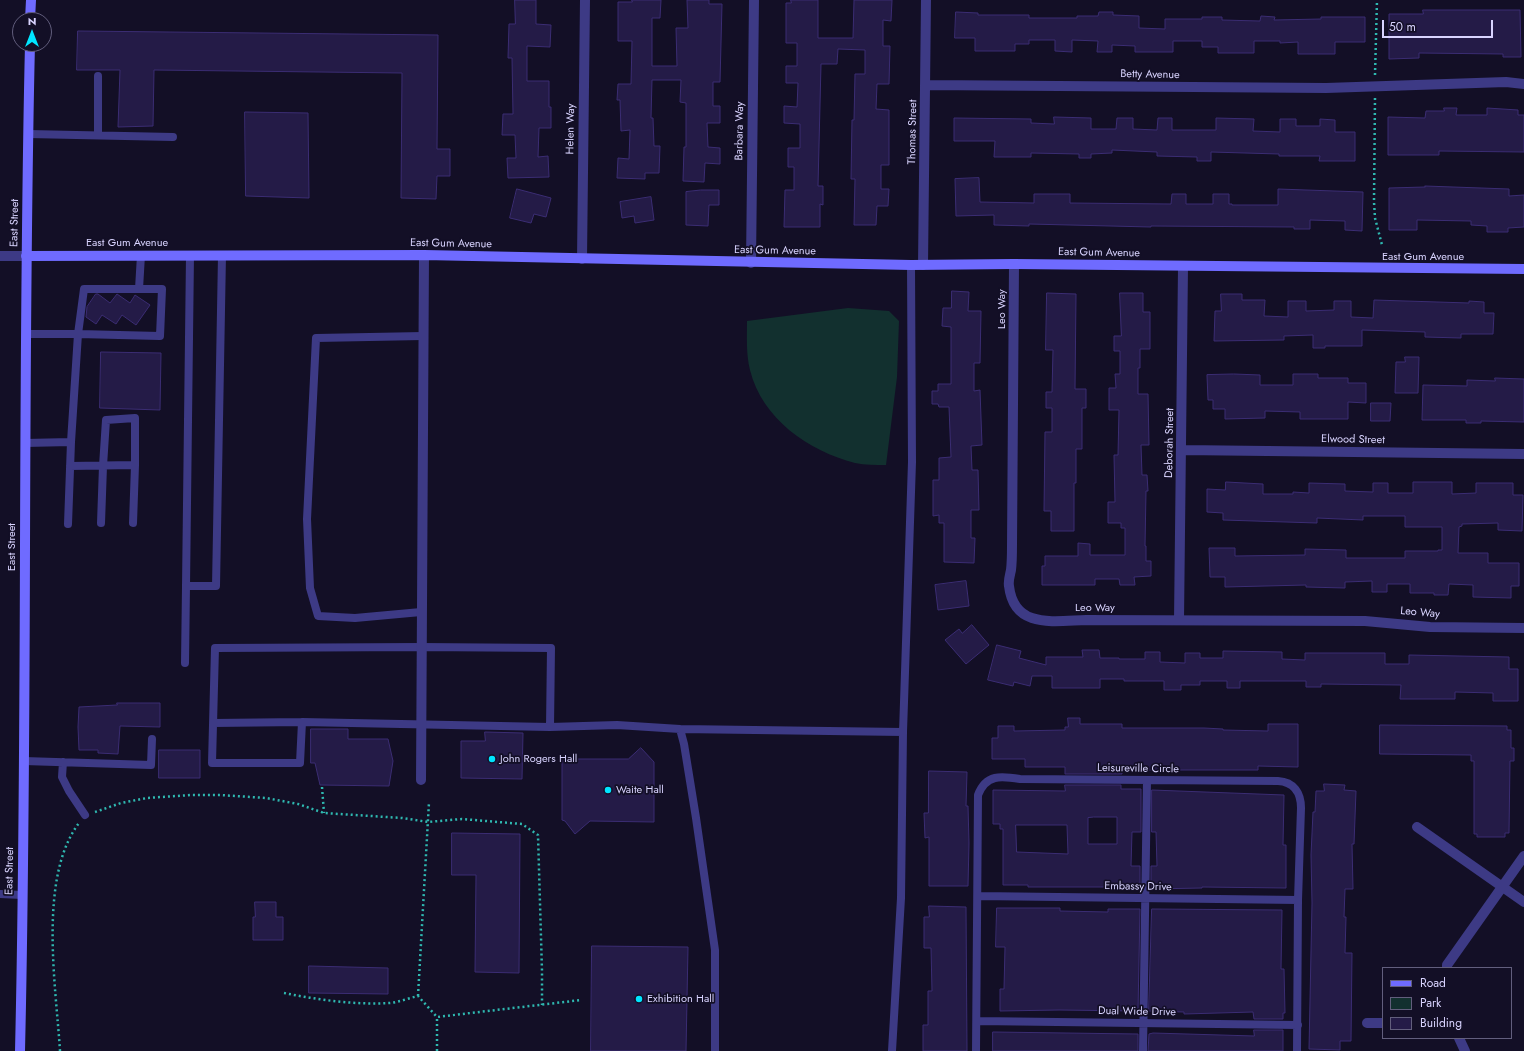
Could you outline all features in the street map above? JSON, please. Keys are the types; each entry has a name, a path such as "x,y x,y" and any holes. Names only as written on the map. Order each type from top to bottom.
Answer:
{"street":[{"path":"30,12 31,0"},
{"name":"Helen Way","path":"582,259 585,0"},
{"name":"Barbara Way","path":"751,263 754,0"},
{"name":"Thomas Street","path":"923,265 926,0"},
{"name":"East Street","path":"20,1051 24,761 26,256 30,52"},
{"name":"Betty Avenue","path":"925,85 1326,88 1506,82 1524,84"},
{"path":"0,256 26,256"},
{"name":"East Gum Avenue","path":"26,256 424,256 911,265 1014,264 1524,269"},
{"path":"421,780 420,724 424,256"},
{"name":"Leo Way","path":"1014,264 1012,545 1008,584 1017,610 1040,621 1365,621 1436,627 1524,628"},
{"name":"Deborah Street","path":"1180,620 1183,266"},
{"name":"Elwood Street","path":"1182,450 1524,454"},
{"path":"1417,827 1524,902"},
{"path":"1447,967 1524,856"},
{"path":"1367,1023 1382,1023"},
{"path":"1459,1039 1465,1051"}],"lane":[{"path":"98,76 98,136"},
{"path":"28,134 173,137"},
{"path":"139,289 141,255"},
{"path":"185,664 190,255"},
{"path":"186,586 216,586 222,255"},
{"path":"892,1051 901,898 903,732 912,462 911,265"},
{"path":"26,334 78,334 160,336 162,289 84,289 78,334 71,442 68,524"},
{"path":"421,612 355,618 318,616 310,588 307,519 316,338 423,336"},
{"path":"100,523 106,420 135,418 133,523"},
{"path":"25,443 71,442"},
{"path":"70,466 135,466"},
{"path":"302,722 300,763 212,763 215,648 551,648 550,727"},
{"path":"213,724 302,722 550,727 617,725 680,729 903,732"},
{"path":"680,729 684,744 696,818 715,950 715,1051"},
{"path":"24,761 151,765 152,739"},
{"path":"62,762 62,777 85,815"},
{"name":"Leisureville Circle","path":"976,1051 978,795 985,782 998,777 1020,779 1278,780 1289,783 1295,788 1301,799 1298,900 1297,1051"},
{"path":"1143,1051 1147,780"},
{"path":"0,894 22,895"},
{"name":"Embassy Drive","path":"978,896 1298,900"},
{"name":"Dual Wide Drive","path":"977,1021 1298,1025"}],"path":[{"path":"1377,0 1374,202 1375,218 1382,245"},
{"path":"322,787 324,813"},
{"path":"60,1051 53,943 54,897 58,870 64,849 75,828 85,815 121,803 191,795 256,797 298,804 324,813 388,817 428,822 462,819 522,824 538,835 542,1005"},
{"path":"429,802 418,996 437,1017 437,1051"},
{"path":"284,993 314,999 355,1003 392,1003 418,996"},
{"path":"437,1017 581,1000"}],"green space":[{"path":"848,308 889,311 899,321 897,377 886,465 867,465 838,458 805,441 776,418 765,404 756,388 750,370 747,352 747,321"}],"building":[{"path":"515,0 536,0 536,24 551,25 550,47 527,46 527,81 549,81 551,128 539,128 538,157 548,156 549,177 508,178 507,158 516,158 515,135 502,135 503,114 513,114 512,58 508,58 509,24 515,24"},
{"path":"632,0 661,0 660,18 652,18 652,66 677,66 676,28 688,28 687,0 709,0 709,4 722,4 720,82 713,82 713,106 720,106 720,123 707,123 708,147 720,148 720,164 705,163 704,182 683,181 684,147 686,147 686,103 680,102 681,80 652,80 651,118 653,118 654,146 660,146 659,173 645,173 645,179 617,178 618,158 629,159 630,130 621,131 620,100 617,100 618,84 631,84 632,41 618,41 618,2 632,2"},
{"path":"791,0 818,0 818,38 853,38 854,0 892,0 891,21 883,20 883,46 890,46 889,84 877,84 876,109 889,110 889,165 881,165 881,189 889,189 888,206 877,206 876,225 854,225 855,179 851,179 852,120 854,120 855,74 865,74 865,50 838,49 837,64 821,64 818,186 823,186 823,205 820,204 820,227 784,227 785,190 794,190 794,167 788,167 788,148 800,148 800,124 784,123 784,106 797,107 798,83 786,83 786,66 797,66 797,43 786,43 786,3 791,3"},
{"path":"1423,10 1520,10 1521,57 1503,57 1503,54 1419,53 1419,58 1389,59 1389,14 1423,14"},
{"path":"956,12 978,13 978,15 1029,15 1029,18 1077,18 1077,16 1098,16 1099,12 1113,12 1113,15 1139,16 1139,28 1165,29 1165,19 1202,19 1202,17 1222,17 1222,20 1260,21 1261,16 1275,17 1274,20 1321,19 1321,17 1365,17 1365,42 1335,42 1335,54 1298,54 1298,42 1280,43 1280,41 1254,41 1254,53 1218,53 1218,47 1202,47 1202,41 1173,41 1173,52 1135,52 1135,46 1112,45 1112,52 1097,52 1098,41 1072,40 1072,52 1055,51 1055,40 1029,40 1029,44 1015,44 1015,51 975,51 975,38 955,38"},
{"path":"78,31 438,35 437,149 450,149 450,176 437,176 436,199 401,198 402,73 154,70 153,126 118,127 120,70 77,70"},
{"path":"1444,108 1457,108 1456,115 1487,115 1487,108 1518,110 1518,115 1524,115 1524,152 1439,151 1439,155 1388,155 1388,117 1425,118 1426,111 1444,111"},
{"path":"245,112 308,113 309,198 246,196"},
{"path":"1054,117 1091,118 1091,129 1116,129 1117,118 1133,118 1133,129 1157,130 1158,118 1172,118 1172,130 1216,130 1216,118 1254,119 1253,131 1280,132 1280,119 1296,119 1296,126 1320,126 1320,119 1335,120 1335,132 1355,132 1355,161 1319,161 1320,156 1279,156 1279,154 1211,152 1211,161 1197,161 1197,157 1157,156 1157,152 1112,150 1112,153 1091,154 1091,158 1079,158 1079,154 1031,153 1031,157 994,157 995,141 954,141 954,118 1031,119 1031,123 1054,124"},
{"path":"979,178 980,202 1034,203 1034,194 1070,194 1070,203 1171,204 1172,194 1186,194 1186,204 1213,204 1213,194 1229,194 1229,204 1232,205 1278,205 1278,189 1363,192 1362,231 1345,230 1345,221 1310,220 1310,229 1294,229 1294,227 1151,227 1029,224 1029,226 994,225 994,215 956,216 955,179"},
{"path":"1425,186 1509,189 1509,196 1524,195 1524,227 1508,228 1508,232 1487,232 1487,226 1471,225 1471,221 1417,220 1417,230 1389,230 1389,188"},
{"path":"517,189 551,198 546,217 534,214 531,223 510,218"},
{"path":"719,190 719,205 709,205 708,226 686,225 686,192"},
{"path":"651,197 654,220 635,223 634,216 622,218 620,202"},
{"path":"952,291 969,292 968,311 981,311 980,363 974,363 974,391 980,390 982,445 971,446 972,470 978,470 979,510 971,510 971,538 975,538 974,563 944,562 944,523 939,523 939,515 933,516 933,480 939,480 939,458 951,457 949,407 939,407 938,404 932,404 932,391 938,391 938,384 951,384 951,327 942,326 943,308 951,308"},
{"path":"1047,293 1076,294 1075,389 1086,389 1086,408 1082,408 1082,449 1076,449 1074,531 1051,531 1051,511 1044,511 1045,432 1052,432 1052,408 1046,408 1046,392 1052,392 1053,350 1046,350"},
{"path":"1120,293 1143,293 1143,312 1150,312 1150,349 1140,349 1138,394 1148,394 1149,445 1141,445 1142,475 1147,475 1148,491 1146,491 1146,561 1151,561 1151,576 1134,577 1135,585 1120,585 1119,579 1095,579 1095,585 1042,585 1042,566 1045,566 1045,556 1078,556 1078,543 1090,544 1090,555 1125,555 1125,528 1121,528 1121,523 1108,523 1108,502 1115,502 1114,455 1118,455 1119,410 1109,410 1109,388 1116,388 1115,374 1120,374 1120,351 1114,351 1114,336 1121,336"},
{"path":"96,294 110,303 117,294 130,303 135,295 150,305 136,325 122,315 116,324 102,315 96,324 86,317 87,307"},
{"path":"1221,294 1242,294 1242,300 1265,300 1264,316 1288,317 1288,301 1306,301 1306,311 1334,310 1334,301 1351,301 1351,317 1373,318 1374,300 1469,303 1469,301 1484,302 1484,313 1494,313 1493,334 1461,334 1461,338 1425,337 1425,332 1362,330 1362,346 1325,346 1325,348 1313,348 1313,335 1284,336 1284,340 1214,341 1215,311 1221,311"},
{"path":"101,352 161,353 160,410 100,408"},
{"path":"1405,357 1419,357 1418,393 1395,393 1396,362 1405,362"},
{"path":"1293,374 1318,374 1318,378 1348,378 1348,383 1366,383 1366,403 1348,402 1348,419 1300,419 1300,412 1265,411 1265,418 1225,419 1225,409 1213,409 1213,400 1208,400 1207,375 1260,375 1260,385 1293,385"},
{"path":"1495,378 1524,379 1524,422 1481,421 1481,423 1466,423 1466,420 1422,420 1423,385 1467,386 1467,380 1495,381"},
{"path":"1371,403 1391,403 1390,421 1371,421"},
{"path":"1226,482 1263,484 1263,494 1293,494 1293,492 1309,493 1309,483 1345,484 1345,491 1373,492 1373,483 1388,483 1388,493 1413,493 1413,482 1452,482 1452,494 1476,493 1476,483 1513,483 1513,495 1523,495 1522,531 1498,530 1498,523 1462,524 1462,526 1459,527 1458,553 1488,553 1488,563 1519,563 1519,586 1511,586 1511,598 1473,597 1473,585 1449,584 1448,595 1434,595 1434,593 1410,593 1410,584 1387,584 1387,592 1372,592 1372,581 1345,582 1345,588 1306,587 1306,585 1225,587 1225,577 1210,577 1209,548 1235,548 1235,556 1305,555 1305,549 1346,550 1346,558 1405,558 1405,551 1442,550 1442,527 1405,527 1405,516 1363,516 1363,520 1317,518 1317,523 1223,520 1223,513 1207,512 1207,489 1225,490"},
{"path":"966,581 969,606 938,610 935,585"},
{"path":"972,625 989,645 966,664 945,640 959,629 962,633"},
{"path":"997,645 1021,651 1019,658 1046,665 1046,657 1083,657 1082,650 1099,650 1100,658 1119,659 1145,659 1145,652 1160,652 1160,662 1185,663 1185,653 1200,653 1200,658 1223,658 1223,651 1282,652 1282,659 1305,660 1305,653 1385,653 1385,664 1409,664 1409,655 1509,657 1509,669 1518,669 1518,701 1493,701 1493,693 1455,692 1455,699 1400,699 1401,685 1321,684 1321,687 1306,687 1306,681 1240,681 1240,688 1227,688 1227,681 1200,681 1200,685 1181,685 1181,690 1164,690 1164,681 1124,681 1124,679 1100,679 1100,688 1052,688 1052,676 1032,676 1030,686 1014,682 1013,686 988,680"},
{"path":"117,703 160,703 160,727 120,726 118,754 98,753 98,750 79,750 79,707 117,705"},
{"path":"1068,718 1080,718 1080,724 1122,724 1122,728 1204,728 1268,731 1268,724 1298,724 1298,767 1258,766 1258,770 1122,770 1122,774 1065,774 1065,767 1025,767 1025,759 992,759 992,738 998,738 998,726 1014,726 1014,731 1065,730 1065,727 1068,727"},
{"path":"1380,725 1507,726 1507,730 1511,730 1511,748 1514,748 1514,761 1510,761 1509,833 1505,833 1505,837 1477,837 1477,834 1474,834 1474,761 1471,761 1471,755 1380,754"},
{"path":"311,729 348,729 348,739 388,739 393,761 389,786 320,785 315,763 311,763"},
{"name":"John Rogers Hall","path":"485,732 523,733 522,779 461,778 461,741 485,741"},
{"name":"Waite Hall","path":"641,748 654,762 654,822 590,821 575,834 565,821 562,820 562,759 628,759"},
{"path":"159,750 200,750 200,778 159,778"},
{"path":"929,771 967,772 966,806 968,806 969,843 968,886 929,886 929,837 925,838 924,813 928,813"},
{"path":"1324,784 1345,785 1344,790 1356,791 1354,844 1352,844 1353,889 1345,889 1344,917 1346,917 1345,953 1352,953 1351,1041 1340,1041 1340,1050 1309,1049 1312,903 1311,855 1313,812 1315,812 1316,791 1324,791"},
{"path":"1065,785 1121,785 1121,789 1141,789 1141,832 1132,832 1131,866 1140,866 1140,887 1028,887 1028,885 1003,885 1003,829 1000,829 1000,824 993,824 993,790 1065,791","holes":["1117,817 1117,844 1088,844 1088,818","1016,825 1067,825 1068,854 1017,852"]},
{"path":"1152,790 1284,795 1283,845 1286,845 1286,888 1202,887 1151,889 1151,866 1157,866 1156,832 1152,832"},
{"path":"452,833 520,834 519,973 475,972 476,875 452,875"},
{"path":"255,902 276,902 276,917 283,917 283,940 253,940 253,917 255,917"},
{"path":"929,906 966,907 967,1051 923,1051 923,1025 928,1025 928,991 932,991 931,948 924,948 924,917 929,917"},
{"path":"997,908 1060,908 1060,911 1108,912 1108,909 1140,909 1138,1011 1000,1011 1000,989 1004,989 1005,947 996,947"},
{"path":"1152,909 1282,910 1281,969 1284,969 1285,1013 1283,1013 1283,1019 1254,1019 1253,1012 1184,1014 1184,1012 1149,1011"},
{"name":"Exhibition Hall","path":"592,946 688,947 686,1051 591,1051"},
{"path":"309,966 388,968 388,994 309,993"},
{"path":"1254,1030 1283,1030 1283,1051 1148,1051 1149,1034 1153,1033 1254,1036"},
{"path":"993,1032 1138,1034 1138,1051 993,1051"}],"place":[{"name":"John Rogers Hall","path":"492,759"},
{"name":"Waite Hall","path":"608,790"},
{"name":"Exhibition Hall","path":"639,999"}]}
